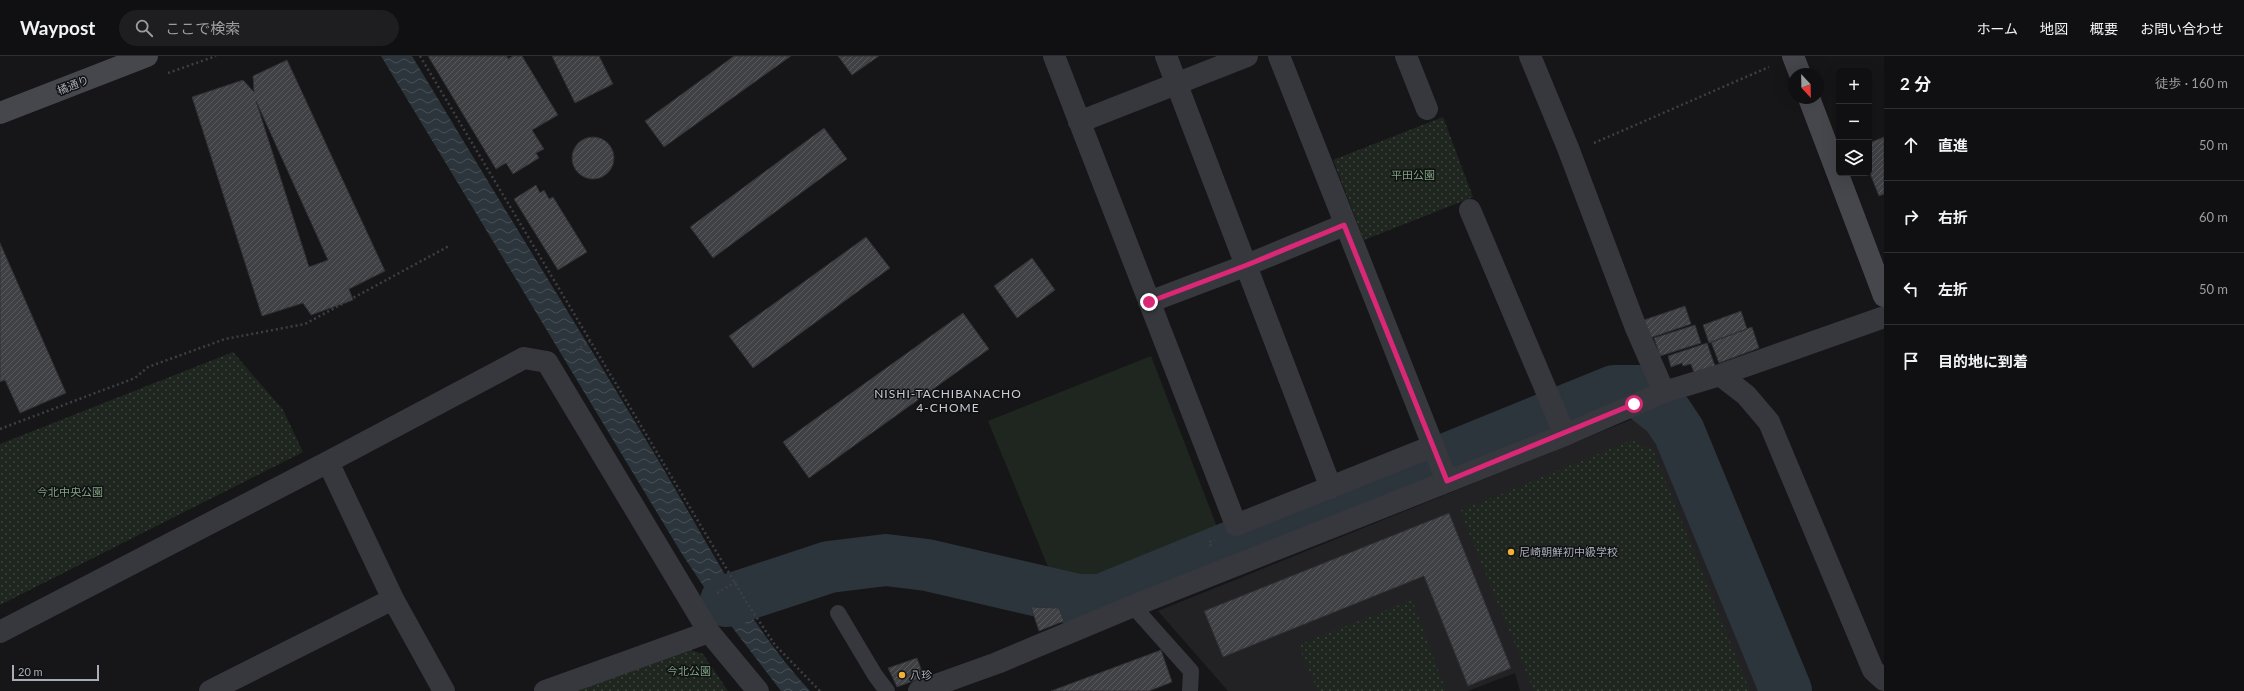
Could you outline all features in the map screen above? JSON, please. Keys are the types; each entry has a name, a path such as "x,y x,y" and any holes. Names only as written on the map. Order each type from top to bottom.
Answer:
{"street":[{"name":"橘通り","path":"0,113 147,56"},
{"path":"1054,56 1236,525 1331,488 1440,463 1560,422 1634,404 1664,392 1720,375 1884,317"},
{"path":"1166,56 1331,488"},
{"path":"1079,122 1247,56"},
{"path":"1279,56 1344,225 1440,463"},
{"path":"1406,56 1426,109"},
{"path":"1530,56 1570,155 1636,328 1664,392"},
{"path":"1811,104 1884,293"},
{"path":"1470,210 1560,422"},
{"path":"1149,302 1247,265 1344,225"},
{"path":"0,632 328,462 524,358 546,362 709,632 758,691"},
{"path":"1720,375 1746,395 1769,422 1874,670 1884,680"},
{"path":"328,462 393,599 444,691"},
{"path":"919,691 997,663 1132,606 1440,463"},
{"path":"210,691 393,599"},
{"path":"545,691 709,632"}],"lane":[{"path":"1132,606 1191,671 1190,691"},
{"path":"838,613 875,676 887,691"}],"path":[{"path":"420,56 740,588 747,603 775,645 820,691"},
{"path":"1570,155 1795,62"},
{"path":"0,429 134,378 148,368 225,339 305,324 449,246"}],"shaded area":[{"name":"尼崎朝鮮初中級学校","path":"1645,414 1656,417 1670,430 1775,691 1520,691 1515,673 1468,691 1228,691 1158,611"}],"green space":[{"name":"平田公園","path":"1443,117 1473,197 1364,240 1333,160"},
{"name":"今北中央公園","path":"233,352 283,410 303,452 0,605 0,444"},
{"path":"1151,356 1219,532 1086,585 1053,579 988,421"},
{"path":"1632,440 1653,450 1750,691 1534,691 1460,511"},
{"path":"1412,600 1446,691 1318,691 1298,645"},
{"name":"今北公園","path":"688,649 703,654 728,691 577,691"}],"water":[{"path":"381,56 412,56 657,458 728,579 766,637 787,665 810,691 781,691 722,614 682,554"}],"building":[{"path":"428,56 507,56 508,59 513,56 522,56 558,115 532,130 544,149 536,153 539,158 513,174 506,163 496,169"},
{"path":"552,56 599,56 613,84 575,103"},
{"path":"734,56 791,56 664,147 645,121"},
{"path":"838,56 879,56 852,75"},
{"path":"287,60 385,271 349,289 353,300 311,315 303,303 262,316 192,97 243,80 254,92 253,76","holes":["256,101 328,260 309,267"]},
{"path":"824,128 847,159 713,258 690,227"},
{"path":"589,137 597,137 605,140 611,146 614,158 611,170 605,176 597,179 589,179 581,176 575,170 572,162 572,154 575,146 581,140"},
{"path":"1884,137 1884,194 1879,196 1871,176 1872,142"},
{"path":"536,185 540,193 544,190 549,199 553,197 587,252 558,270 514,199"},
{"path":"866,237 890,268 753,368 729,336"},
{"path":"0,243 66,393 20,413 5,380 0,382"},
{"path":"1032,258 1055,290 1017,318 994,286"},
{"path":"1685,306 1691,324 1650,338 1644,320"},
{"path":"1741,311 1747,329 1709,343 1703,325"},
{"path":"963,313 989,349 809,478 783,442"},
{"path":"1695,325 1701,343 1660,356 1654,338"},
{"path":"1752,327 1759,348 1719,363 1711,342"},
{"path":"1707,343 1715,366 1694,373 1691,364 1683,366 1682,363 1671,367 1668,356"},
{"path":"1449,513 1511,668 1468,686 1424,576 1223,657 1204,611"},
{"path":"1031,607 1059,608 1064,621 1039,631"},
{"path":"1161,650 1172,682 1149,691 1051,691"},
{"path":"917,658 924,677 897,687 888,668"}],"waterway":[{"path":"726,601 829,567 886,560 927,565 1078,600 1101,600 1614,391 1638,391 1667,414 1679,432 1786,691"}],"place":[{"name":"尼崎朝鮮初中級学校","path":"1511,552"},
{"name":"八珍","path":"902,675"}],"district":[{"name":"NISHI-TACHIBANACHO 4-CHOME","path":"948,401"}],"route":[{"path":"1149,302 1247,265 1344,225 1447,481 1565,435 1634,404"}]}
